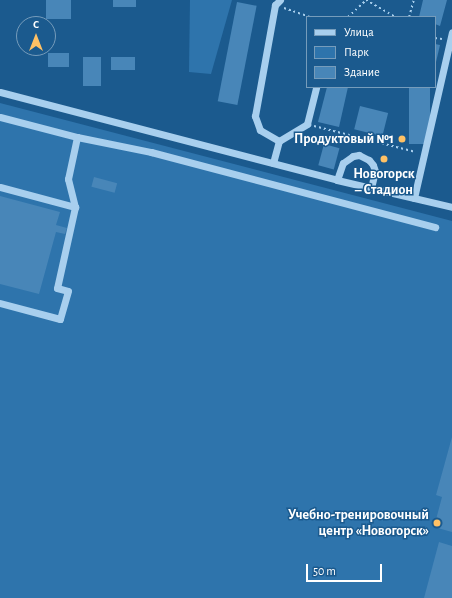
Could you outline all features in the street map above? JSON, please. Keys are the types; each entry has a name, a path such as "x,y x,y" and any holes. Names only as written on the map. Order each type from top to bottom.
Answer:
{"street":[{"path":"278,3 255,116 260,130 279,141"},
{"path":"414,198 452,32"},
{"path":"273,163 279,141 307,124 316,88"},
{"path":"0,92 337,180 452,207"},
{"path":"0,117 76,137 151,152 435,227"},
{"path":"0,304 60,319 68,291 57,288 75,207 68,179 76,137"},
{"path":"337,180 343,163 353,156 359,155 369,160 373,165 375,171 371,188"},
{"path":"0,187 75,207"}],"path":[{"path":"349,16 366,0 394,16"},
{"path":"409,16 414,0"},
{"path":"278,3 308,16"},
{"path":"307,124 425,154"}],"green space":[{"path":"190,0 232,0 211,74 189,72"},
{"path":"0,103 452,221 452,598 0,598"}],"building":[{"path":"46,0 71,0 71,19 56,19 56,16 46,16"},
{"path":"113,0 136,0 136,7 113,7"},
{"path":"423,0 447,0 440,26 436,24 436,16 419,16"},
{"path":"237,2 257,6 237,105 218,101"},
{"path":"436,44 440,45 436,62"},
{"path":"56,53 69,53 69,67 48,67 48,56 56,56"},
{"path":"83,57 101,57 101,86 83,86"},
{"path":"111,57 135,57 135,70 111,70"},
{"path":"327,88 348,88 339,127 318,122"},
{"path":"409,88 430,88 430,144 409,144"},
{"path":"360,106 388,113 382,136 354,129"},
{"path":"324,144 339,148 334,169 318,165"},
{"path":"94,177 117,183 115,193 91,187"},
{"path":"0,196 60,212 56,225 67,228 65,234 56,232 39,294 0,284"},
{"path":"452,437 452,532 434,527 442,497 436,495"},
{"path":"439,542 452,546 452,598 424,598"}],"place":[{"name":"Продуктовый №1","path":"402,139"},
{"name":"Новогорск – Стадион","path":"384,159"},
{"name":"Учебно-тренировочный центр «Новогорск»","path":"437,523"}]}
